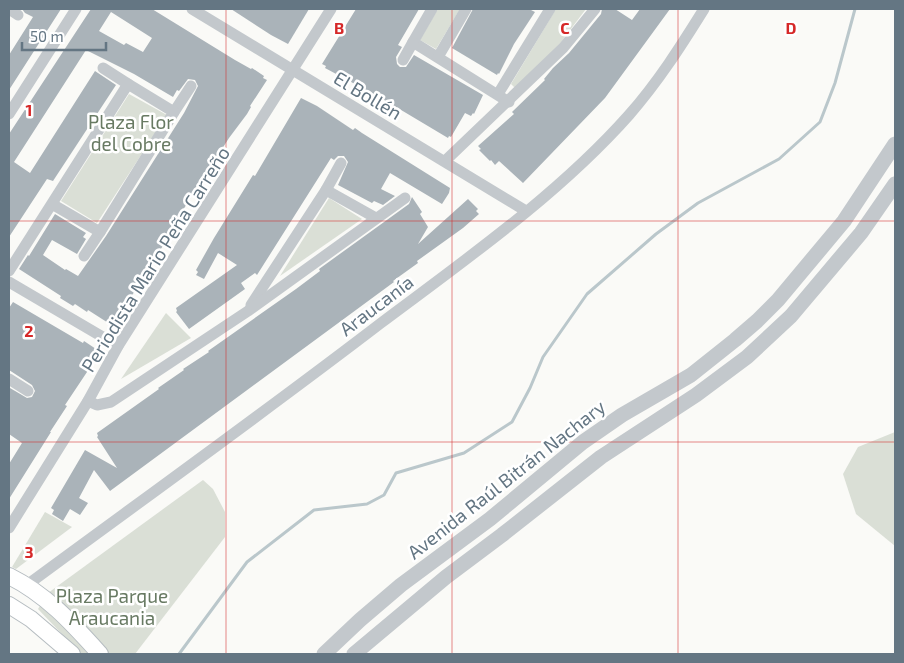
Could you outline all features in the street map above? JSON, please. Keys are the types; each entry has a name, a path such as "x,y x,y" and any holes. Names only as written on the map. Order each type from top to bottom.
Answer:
{"main road":[{"path":"9,576 27,585 51,602 100,654"},
{"path":"9,605 31,619 72,654"}],"street":[{"path":"9,114 76,9"},
{"name":"El Bollén","path":"192,9 526,210"},
{"name":"Periodista Mario Peña Carreño","path":"9,528 88,401 118,346 331,9"},
{"path":"403,60 432,9"},
{"path":"438,57 466,9"},
{"path":"498,94 550,9"},
{"path":"445,161 564,48 595,9"},
{"name":"Araucanía","path":"27,585 324,368 573,172 628,116 657,81 704,9"},
{"path":"413,42 509,102"},
{"path":"103,68 174,112"},
{"path":"9,271 128,84"},
{"path":"84,256 191,86"},
{"name":"Avenida Raúl Bitrán Nachary","path":"324,654 401,585 490,519 583,442 622,415 691,375 735,340 778,300 844,221 895,144"},
{"path":"248,311 341,164"},
{"path":"341,639 354,653 438,583 601,457 696,395 747,357 791,316 861,233 895,184"},
{"path":"326,190 376,218"},
{"path":"88,401 97,405 111,402 248,311 405,198"},
{"path":"52,204 100,232"},
{"path":"844,221 861,233"},
{"path":"9,282 118,346"},
{"path":"9,379 28,391"}],"green space":[{"path":"438,9 460,9 436,49 420,40"},
{"path":"556,9 586,9 558,46 515,88 511,84"},
{"name":"Plaza Flor del Cobre","path":"129,94 167,115 97,223 61,201"},
{"path":"329,198 362,219 280,276"},
{"path":"166,313 191,338 121,379"},
{"path":"895,432 895,546 856,514 843,474 858,447"},
{"name":"Plaza Parque Araucania","path":"203,480 213,489 225,512 225,537 135,654 81,654 38,609 48,593"},
{"path":"45,512 72,527 16,569 12,567"}],"building":[{"path":"22,9 61,9 9,90 9,55 33,17"},
{"path":"91,9 152,9 235,60 252,68 267,80 247,114 229,138 167,235 169,236 113,326 88,310 87,312 75,304 73,306 19,269 55,214 86,233 83,237 86,239 77,254 52,240 43,255 65,270 78,276 106,236 184,113 198,86 195,80 188,79 173,97 134,74 86,50 14,162 30,173 95,71 116,85 53,181 47,179 9,237 9,134","holes":["111,12 152,38 143,52 126,43 124,45 99,31"]},
{"path":"231,9 309,9 288,44"},
{"path":"356,9 419,9 398,45 402,47 396,57 397,64 400,67 406,67 414,55 483,95 474,114 471,116 465,113 451,137 449,136 448,138 381,98 325,68 326,66 322,64"},
{"path":"473,9 529,9 535,12 497,75 452,48"},
{"path":"602,9 615,9 632,20 640,9 670,9 605,98 523,183 499,161 495,165 490,161 479,150 481,149 478,146 514,114 512,112 545,80 553,68 569,53 601,14"},
{"path":"301,98 317,106 353,130 355,128 450,188 449,193 442,204 390,173 381,189 395,196 383,205 374,201 372,203 338,185 348,162 344,156 338,156 334,160 331,158 257,275 255,273 241,283 245,289 189,329 176,312 176,308 237,265 218,253 204,279 196,275 198,272 196,270 214,238 253,175 255,176"},
{"path":"412,197 422,212 420,214 428,227 418,244 468,199 478,209 476,211 479,214 417,261 418,263 394,282 110,491 94,470 79,498 88,503 80,515 70,509 63,521 52,514 54,510 51,508 85,450 117,468 97,437 97,433 296,289 320,271 319,269 409,204"},
{"path":"13,302 83,343 84,341 96,349 95,351 99,354 65,405 67,406 9,499 9,464 22,443 9,434 9,389 27,398 32,397 35,391 32,385 9,370 9,308"}],"waterway":[{"path":"179,654 247,562 314,510 367,504 384,495 396,473 464,453 512,422 530,388 543,357 587,294 656,234 698,203 779,159 820,122 835,83 855,9"}]}
